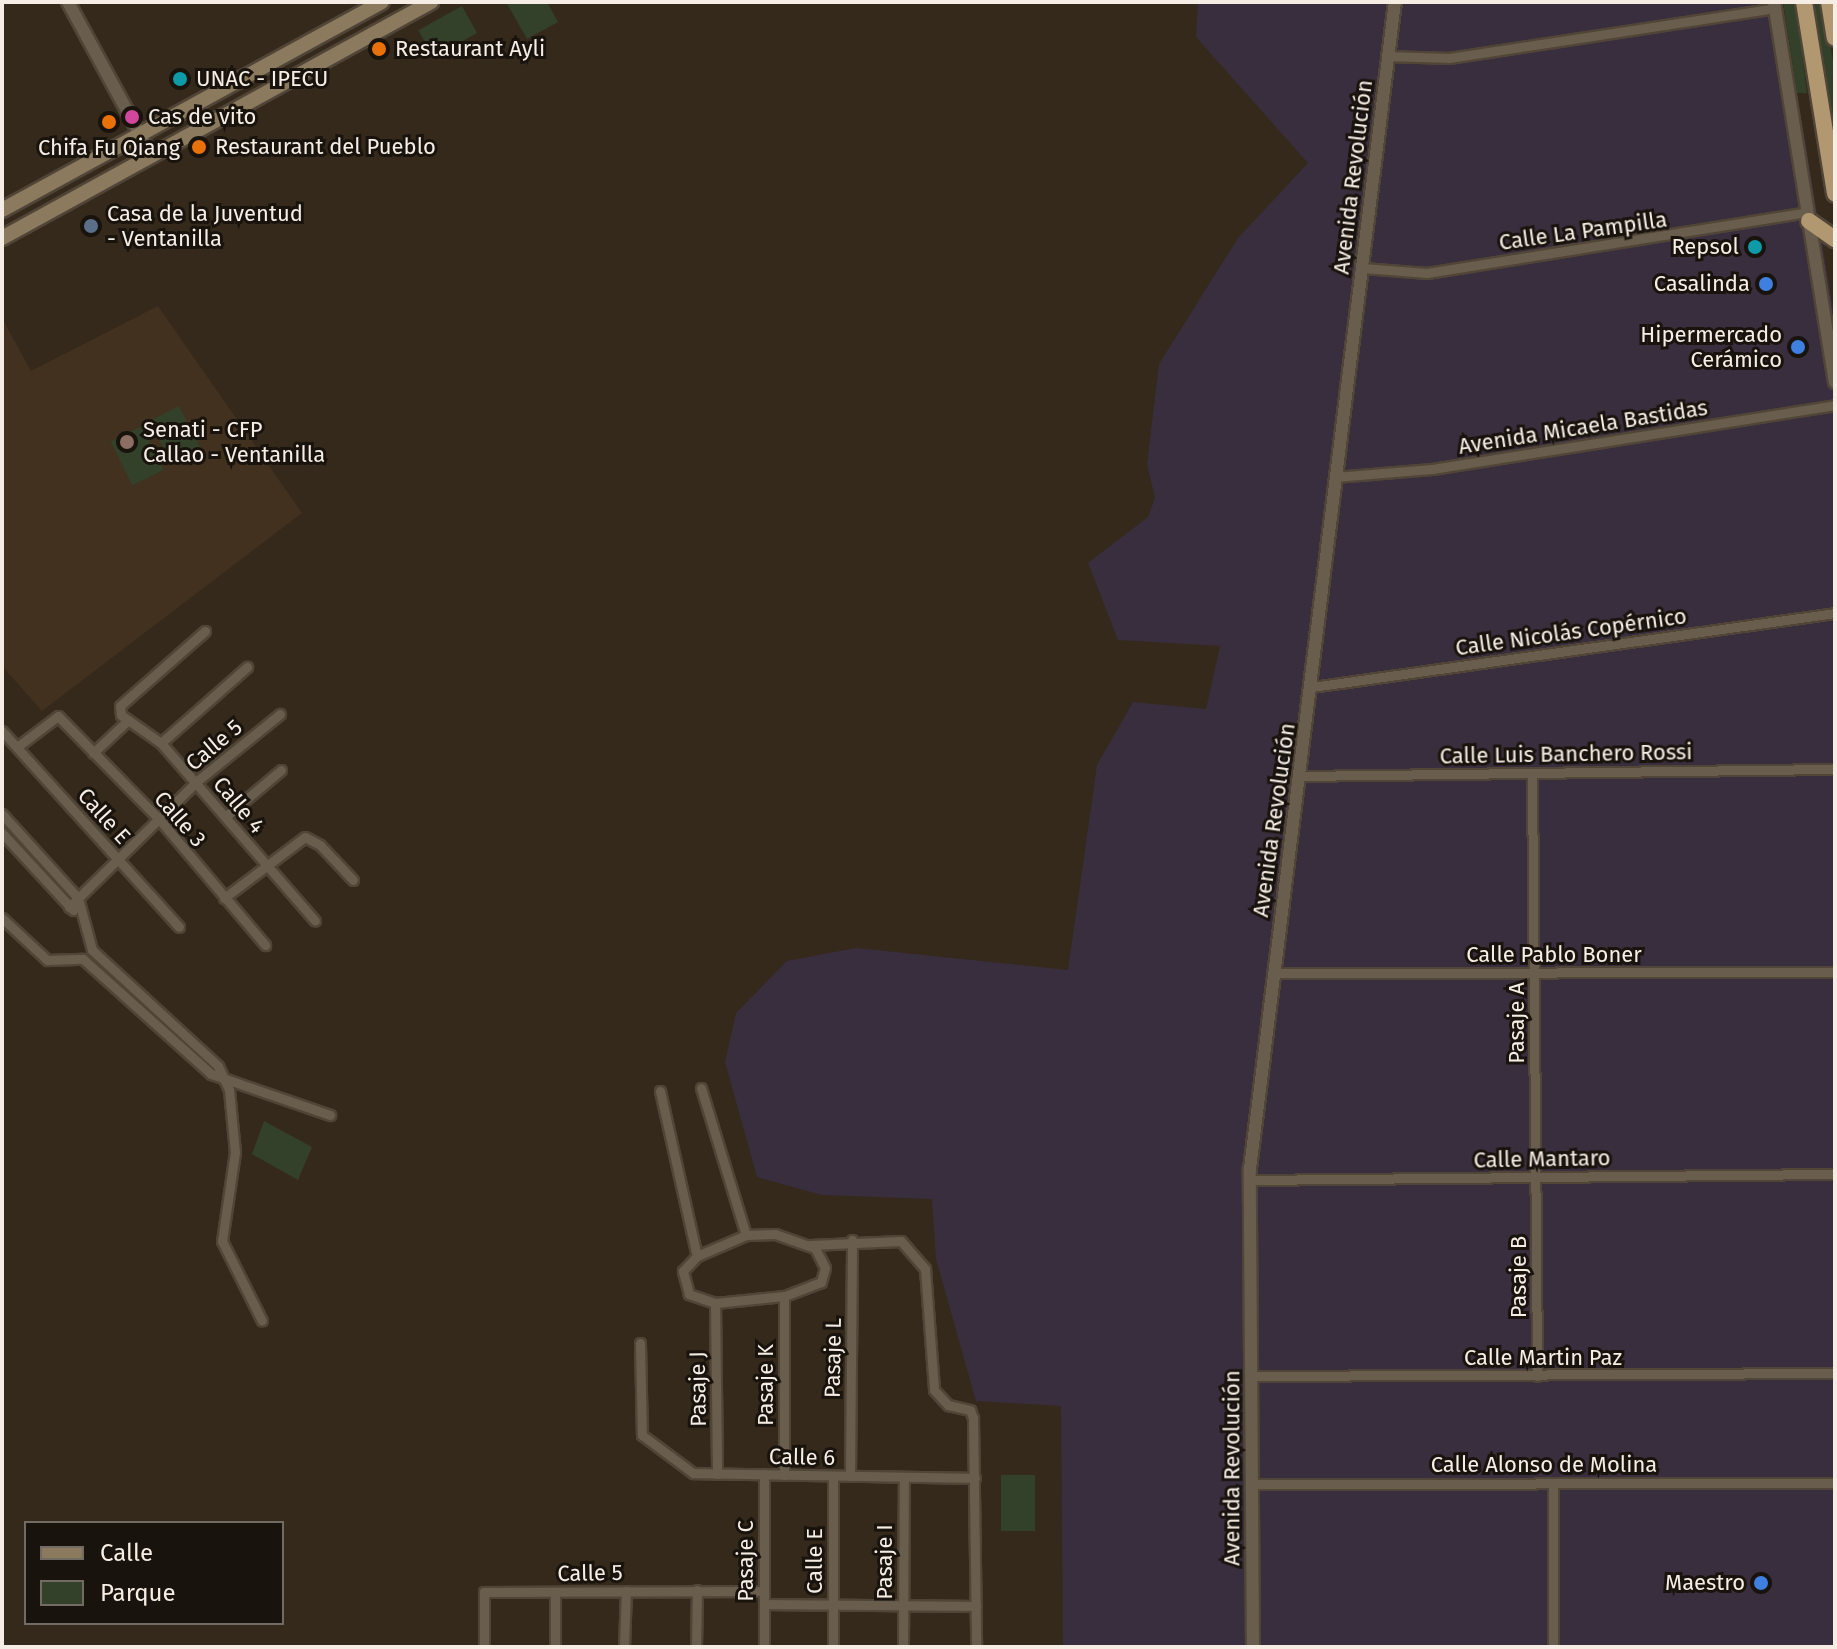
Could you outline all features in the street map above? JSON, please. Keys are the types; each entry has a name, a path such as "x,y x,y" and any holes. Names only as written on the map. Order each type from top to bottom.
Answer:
{"highway":[{"path":"1804,2 1835,194"},
{"path":"1829,2 1835,38"},
{"path":"1808,216 1835,239"}],"main road":[{"path":"2,210 141,137 382,2"},
{"path":"2,238 431,2"}],"street":[{"path":"68,2 152,157"},
{"name":"Avenida Revolución","path":"1253,1647 1249,1180 1395,2"},
{"path":"1387,56 1449,58 1774,5 1835,382"},
{"name":"Calle La Pampilla","path":"1363,268 1427,273 1808,216"},
{"name":"Avenida Micaela Bastidas","path":"1335,477 1432,469 1835,405"},
{"name":"Calle Nicolás Copérnico","path":"1312,687 1835,613"},
{"path":"93,753 126,722 120,706 205,631"},
{"path":"161,743 247,667"},
{"name":"Calle 5","path":"69,907 196,782 280,714"},
{"name":"Calle 3","path":"17,747 51,717 63,720 159,819 265,945"},
{"name":"Calle 4","path":"126,722 161,743 315,921"},
{"name":"Calle E","path":"2,731 179,927"},
{"name":"Calle Luis Banchero Rossi","path":"1298,776 1835,769"},
{"path":"225,817 281,770"},
{"name":"Pasaje A","path":"1532,773 1537,1177"},
{"path":"2,814 78,898 92,950 218,1066 225,1080 235,1152 222,1241 262,1321"},
{"path":"2,833 82,922"},
{"path":"224,898 297,840 305,837 320,845 353,880"},
{"path":"2,918 47,960 83,959 92,950"},
{"path":"83,959 211,1074 330,1115"},
{"name":"Calle Pablo Boner","path":"1274,973 1835,972"},
{"path":"701,1088 746,1235"},
{"path":"660,1091 697,1256"},
{"name":"Calle Mantaro","path":"1249,1180 1835,1174"},
{"name":"Pasaje B","path":"1537,1177 1537,1376"},
{"path":"810,1245 825,1268 821,1282 784,1296 715,1303 689,1294 683,1284 683,1271 697,1256 746,1235 775,1234 810,1245 852,1240 901,1241 920,1260 928,1282 934,1390 948,1405 970,1410 975,1478 976,1647"},
{"name":"Pasaje L","path":"850,1476 852,1240"},
{"name":"Pasaje K","path":"784,1296 784,1475"},
{"name":"Pasaje J","path":"715,1303 717,1474"},
{"name":"Calle 6","path":"640,1343 642,1435 693,1473 975,1478"},
{"name":"Calle Martin Paz","path":"1252,1376 1835,1373"},
{"name":"Pasaje C","path":"764,1474 764,1647"},
{"name":"Calle E","path":"833,1476 833,1647"},
{"name":"Pasaje I","path":"903,1647 904,1477"},
{"path":"1553,1483 1553,1647"},
{"name":"Calle Alonso de Molina","path":"1253,1484 1835,1483"},
{"path":"696,1647 697,1590"},
{"path":"624,1647 626,1591"},
{"name":"Calle 5","path":"484,1647 484,1592 764,1591"},
{"path":"555,1592 555,1647"},
{"path":"764,1604 976,1606"}],"shaded area":[{"path":"1198,2 1782,2 1835,320 1835,1647 1063,1647 1061,1406 976,1401 936,1259 932,1199 822,1195 757,1177 725,1062 736,1013 787,961 856,948 1068,970 1097,765 1133,702 1206,709 1220,646 1118,640 1088,563 1148,517 1155,498 1147,464 1159,364 1238,238 1308,163 1196,37"},
{"name":"Senati - CFP Callao - Ventanilla","path":"158,306 302,513 42,711 2,666 2,318 31,371"}],"green space":[{"path":"506,2 547,2 558,22 527,39"},
{"path":"1783,2 1795,2 1807,93 1797,93"},
{"path":"1811,2 1823,2 1835,73 1835,147"},
{"path":"462,6 477,33 433,57 418,30"},
{"path":"179,406 200,448 171,463 150,421"},
{"path":"142,426 163,470 132,485 111,441"},
{"path":"264,1121 312,1147 298,1180 252,1154"},
{"path":"1001,1475 1035,1475 1035,1531 1001,1531"}],"place":[{"name":"Restaurant Ayli","path":"379,49"},
{"name":"UNAC - IPECU","path":"180,79"},
{"name":"Cas de vito","path":"132,117"},
{"name":"Chifa Fu Qiang","path":"109,122"},
{"name":"Restaurant del Pueblo","path":"199,147"},
{"name":"Casa de la Juventud - Ventanilla","path":"91,226"},
{"name":"Repsol","path":"1755,247"},
{"name":"Casalinda","path":"1766,284"},
{"name":"Hipermercado Cerámico","path":"1798,347"},
{"name":"Senati - CFP Callao - Ventanilla","path":"127,442"},
{"name":"Maestro","path":"1761,1583"}]}
